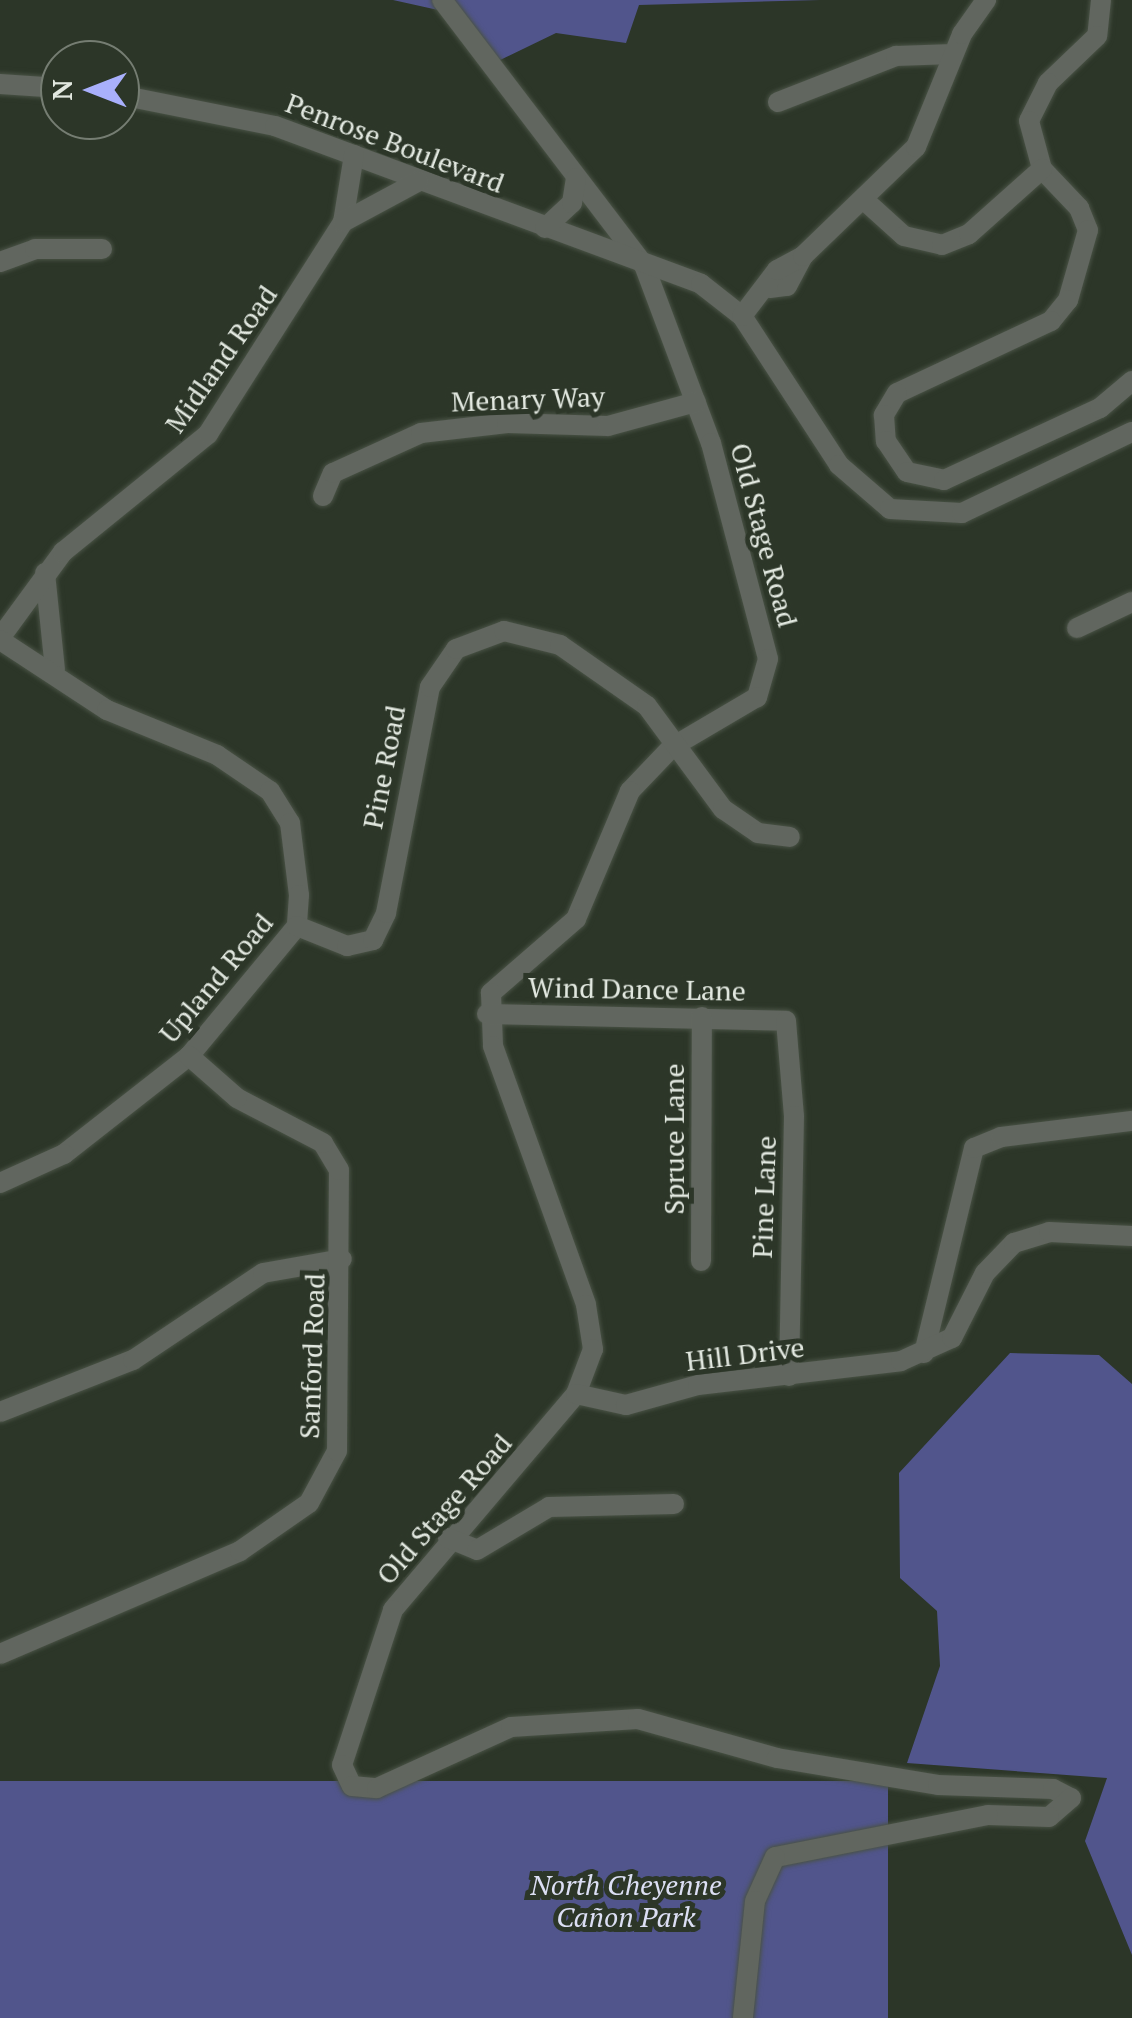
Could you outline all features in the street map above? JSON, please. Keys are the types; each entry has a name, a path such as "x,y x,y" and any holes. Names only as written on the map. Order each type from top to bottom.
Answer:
{"street":[{"name":"Old Stage Road","path":"442,0 644,265 696,402 768,659 757,697 672,747 619,810 576,919 500,982 487,1014 528,1160 586,1305 593,1349 576,1394 448,1538 378,1642 342,1753 352,1786 377,1788 511,1727 604,1719 665,1724 752,1752 914,1782 1052,1789 1070,1798 1060,1814 988,1815 775,1857 755,1901 743,2018"},
{"path":"742,316 770,288 787,286 804,256 925,135 952,54 986,0"},
{"path":"1101,0 1097,36 1048,83 1030,120 1042,169 1079,208 1088,230 1068,300 1050,320 897,393 884,415 886,440 907,472 944,480 1100,408 1132,380"},
{"path":"778,102 896,56 952,54"},
{"path":"0,84 40,87"},
{"name":"Penrose Boulevard","path":"140,99 275,126 701,284 742,316 839,465 864,493 906,514 943,516 983,505 1132,432"},
{"name":"Midland Road","path":"0,639 46,573 208,434 343,222 354,155"},
{"path":"863,198 904,236 942,245 969,234 1042,169"},
{"path":"545,228 572,203 576,178"},
{"name":"Midland Road","path":"343,222 420,181"},
{"path":"0,262 35,249 102,249"},
{"name":"Menary Way","path":"323,496 333,473 421,434 507,423 608,426 696,402"},
{"path":"46,573 55,669"},
{"path":"1077,628 1132,602"},
{"name":"Pine Road","path":"297,926 347,946 365,944 379,930 420,713 443,664 470,639 522,630 560,645 647,706 672,747 723,810 758,833 790,837"},
{"name":"Upland Road","path":"0,639 55,669 107,710 217,756 270,791 294,840 297,926 188,1056 64,1154 0,1184"},
{"name":"Wind Dance Lane","path":"487,1014 786,1020"},
{"name":"Spruce Lane","path":"701,1261 702,1017"},
{"name":"Pine Lane","path":"786,1020 794,1116 790,1376"},
{"name":"Sanford Road","path":"0,1654 55,1624 200,1572 309,1503 340,1435 342,1183 323,1143 237,1098 188,1056"},
{"path":"924,1353 974,1148 1001,1137 1132,1121"},
{"path":"924,1353 952,1338 985,1273 1014,1243 1048,1232 1132,1236"},
{"path":"0,1412 132,1360 263,1272 342,1258"},
{"name":"Hill Drive","path":"576,1394 626,1405 698,1386 790,1376 924,1353"},
{"path":"448,1538 477,1550 549,1508 674,1504"}],"green space":[{"path":"393,0 820,0 639,5 626,43 556,33 498,61 438,10"},
{"path":"1010,1353 1099,1355 1132,1384 1132,1955 1085,1841 1107,1778 907,1763 940,1666 937,1611 900,1578 899,1473"},
{"name":"North Cheyenne Cañon Park","path":"0,1781 888,1781 888,2018 0,2018"}]}
